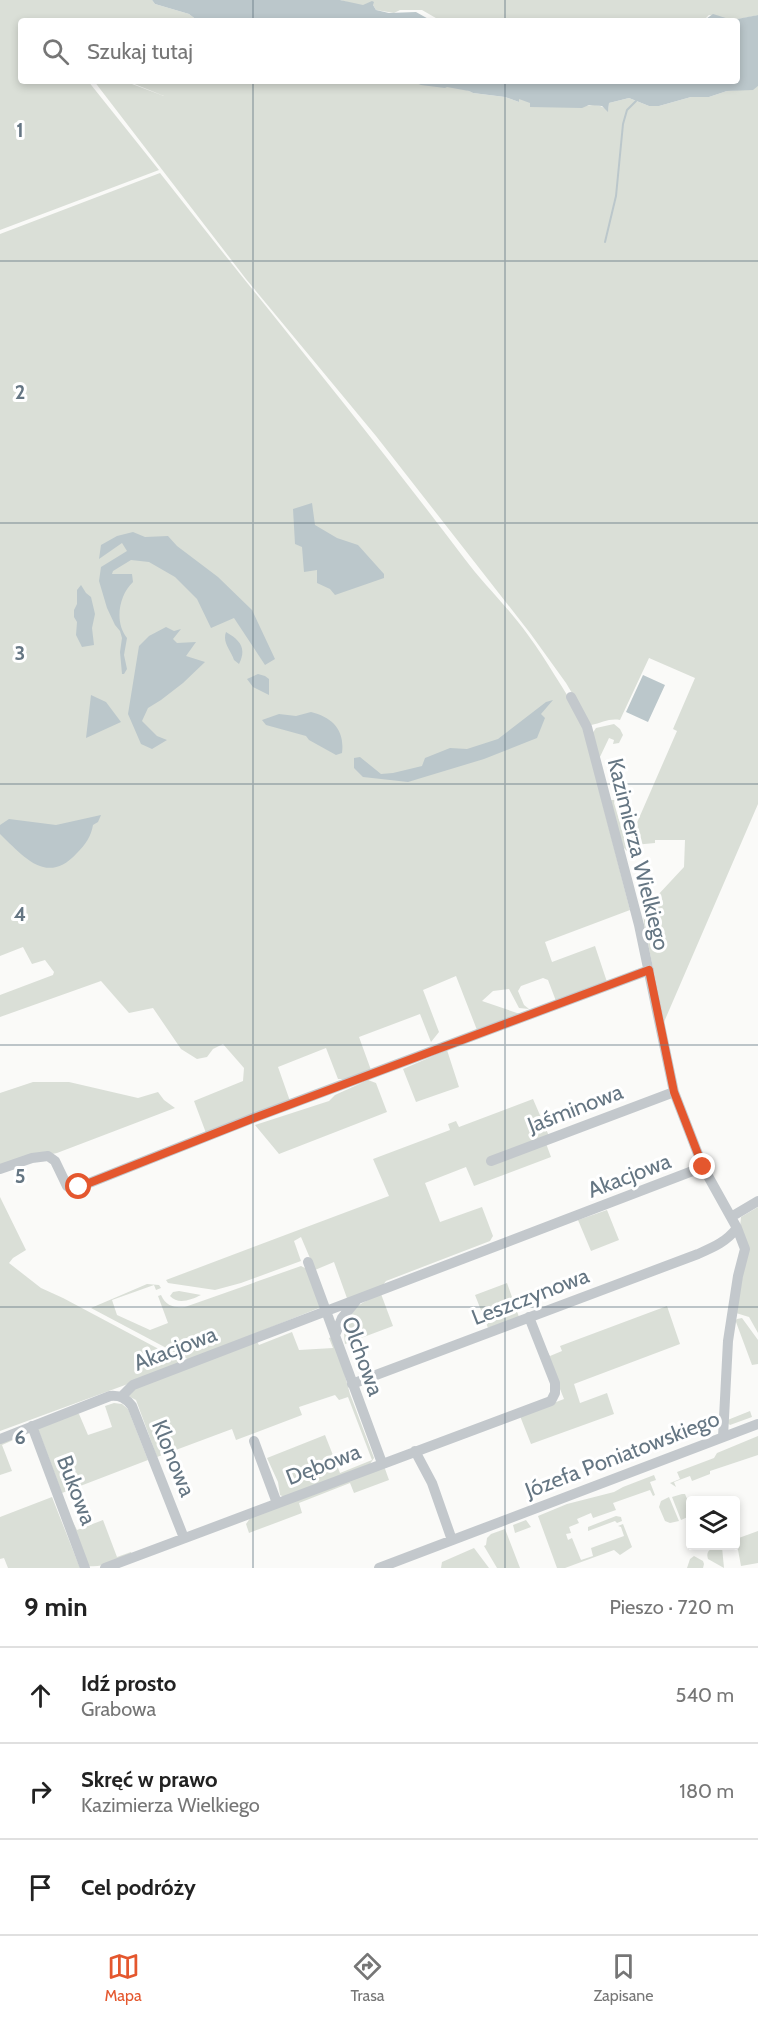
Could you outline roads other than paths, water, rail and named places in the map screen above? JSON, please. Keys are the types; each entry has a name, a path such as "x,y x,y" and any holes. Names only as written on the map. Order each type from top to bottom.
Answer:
{"street":[{"name":"Kazimierza Wielkiego","path":"571,697 587,727 639,925 674,1092 703,1167 743,1241"},
{"path":"0,1169 32,1158 48,1156 55,1161 67,1186 71,1189 79,1187 254,1118 649,970"},
{"name":"Jaśminowa","path":"491,1161 674,1092"},
{"name":"Akacjowa","path":"0,1439 110,1396 121,1396 133,1385 703,1167"},
{"path":"731,1217 758,1201"},
{"name":"Leszczynowa","path":"721,1244 737,1228"},
{"path":"723,1437 728,1341 738,1276 744,1257 743,1241"},
{"name":"Leszczynowa","path":"352,1384 721,1244 743,1241"},
{"name":"Olchowa","path":"308,1262 382,1463"},
{"name":"Akacjowa","path":"335,1335 348,1310 355,1302 367,1295"},
{"name":"Dębowa","path":"105,1568 546,1403 553,1397 556,1390 555,1383 529,1317"},
{"name":"Klonowa","path":"121,1396 132,1406 184,1538"},
{"name":"Józefa Poniatowskiego","path":"379,1568 758,1424"},
{"name":"Bukowa","path":"32,1426 85,1568"},
{"path":"254,1441 277,1503"},
{"path":"415,1451 432,1483 452,1540"}],"waterway":[{"path":"605,242 616,196 623,124 627,110 636,101"}]}
